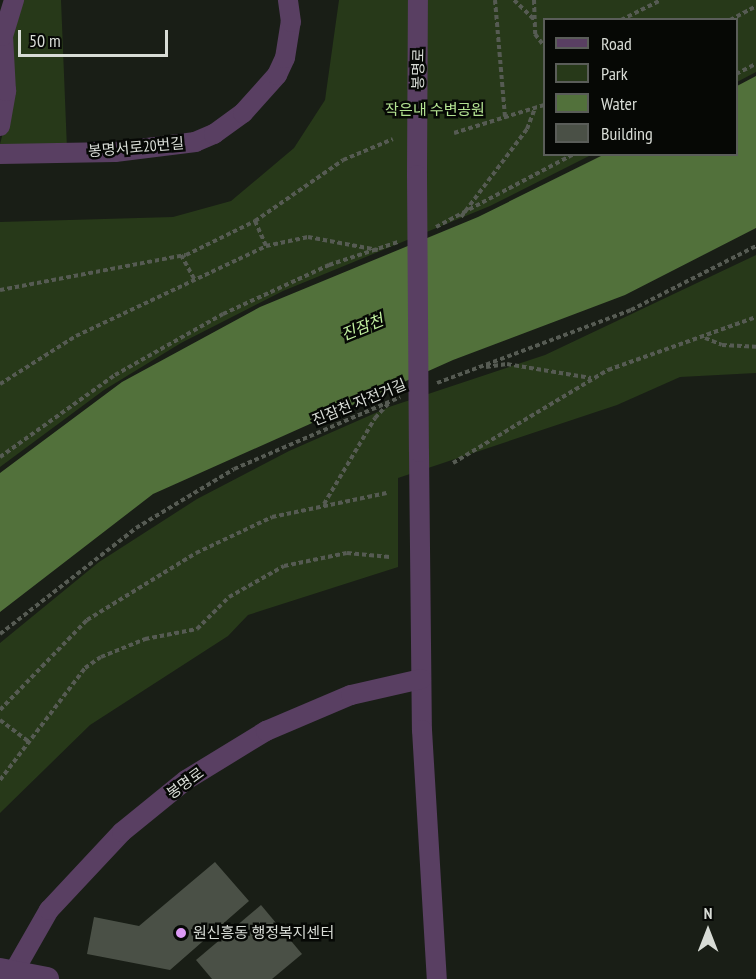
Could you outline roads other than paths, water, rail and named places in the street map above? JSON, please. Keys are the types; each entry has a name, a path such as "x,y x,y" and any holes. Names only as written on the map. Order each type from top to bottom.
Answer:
{"street":[{"path":"0,126 6,91 3,36 14,0"},
{"name":"봉명서로20번길","path":"0,154 114,152 195,142 214,134 243,113 277,75 285,58 291,22 288,0"},
{"name":"봉명로","path":"6,972 49,910 122,832 186,780 266,731 351,695 421,679 418,0"},
{"path":"421,679 437,979"},
{"path":"6,972 47,979"}],"water":[{"name":"진잠천","path":"756,76 756,228 625,295 453,360 153,494 0,612 0,473 122,382 260,307 478,217 601,156 738,156 738,85"}],"place":[{"name":"원신흥동 행정복지센터","path":"181,933"}],"park label":[{"name":"작은내 수변공원","path":"435,110"}]}
